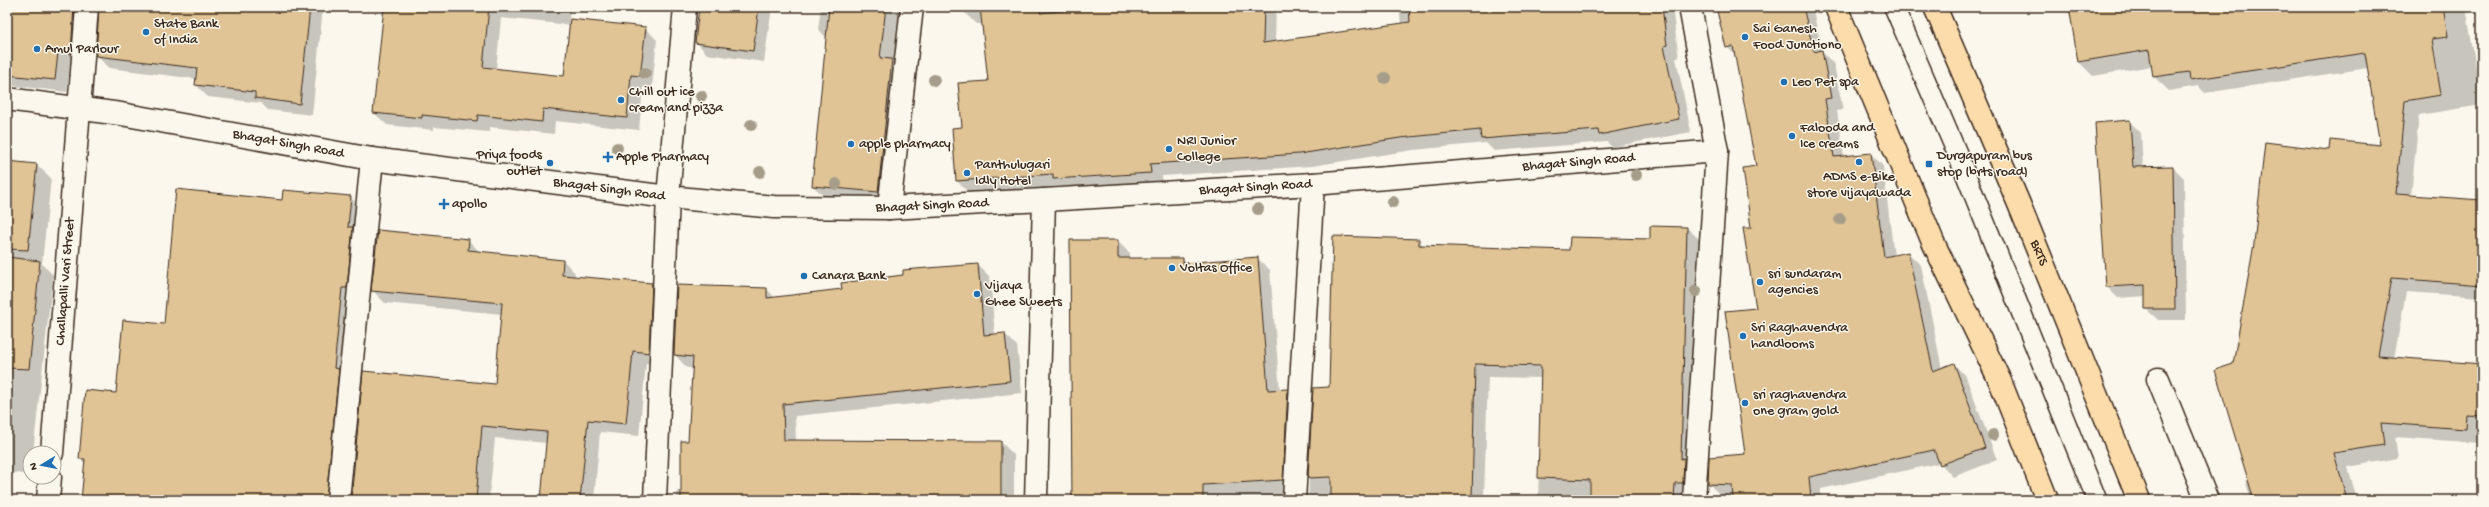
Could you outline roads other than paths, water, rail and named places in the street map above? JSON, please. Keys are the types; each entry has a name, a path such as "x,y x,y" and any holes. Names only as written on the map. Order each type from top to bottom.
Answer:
{"main road":[{"path":"1836,7 1933,242 2000,381 2019,425 2047,500"},
{"name":"BRTS","path":"1935,7 2019,204 2139,500"}],"street":[{"name":"Challapalli Vari Street","path":"53,445 87,7"},
{"path":"655,500 668,197 684,7"},
{"path":"889,208 912,7"},
{"path":"1690,7 1717,151 1694,500"},
{"name":"Bhagat Singh Road","path":"7,99 80,110 121,114 372,159 668,197 774,207 889,208 1044,200 1313,184 1717,151"},
{"path":"338,500 372,159"},
{"path":"1294,500 1313,184"},
{"path":"1036,500 1044,200"},
{"path":"2158,379 2207,500"},
{"path":"48,500 49,485"}],"lane":[{"path":"1894,7 1957,153 2097,500"}],"place":[{"name":"State Bank of India","path":"146,32"},
{"name":"Sai Ganesh Food Junctiono","path":"1745,37"},
{"name":"Amul Parlour","path":"37,49"},
{"name":"Leo Pet spa","path":"1784,82"},
{"name":"Chill out ice cream and pizza","path":"621,100"},
{"name":"Falooda and Ice creams","path":"1792,136"},
{"name":"apple pharmacy","path":"851,144"},
{"name":"NRI Junior College","path":"1169,149"},
{"name":"Apple Pharmacy","path":"608,157"},
{"name":"ADMS e-Bike store vijayawada","path":"1859,162"},
{"name":"Priya foods outlet","path":"550,163"},
{"name":"Durgapuram bus stop (brts road)","path":"1929,164"},
{"name":"Panthulugari Idly Hotel","path":"967,173"},
{"name":"apollo","path":"444,204"},
{"name":"Voltas Office","path":"1172,268"},
{"name":"Canara Bank","path":"804,276"},
{"name":"sri sundaram agencies","path":"1760,282"},
{"name":"Vijaya Ghee Sweets","path":"977,294"},
{"name":"Sri Raghavendra handlooms","path":"1743,336"},
{"name":"sri raghavendra one gram gold","path":"1745,403"}]}
